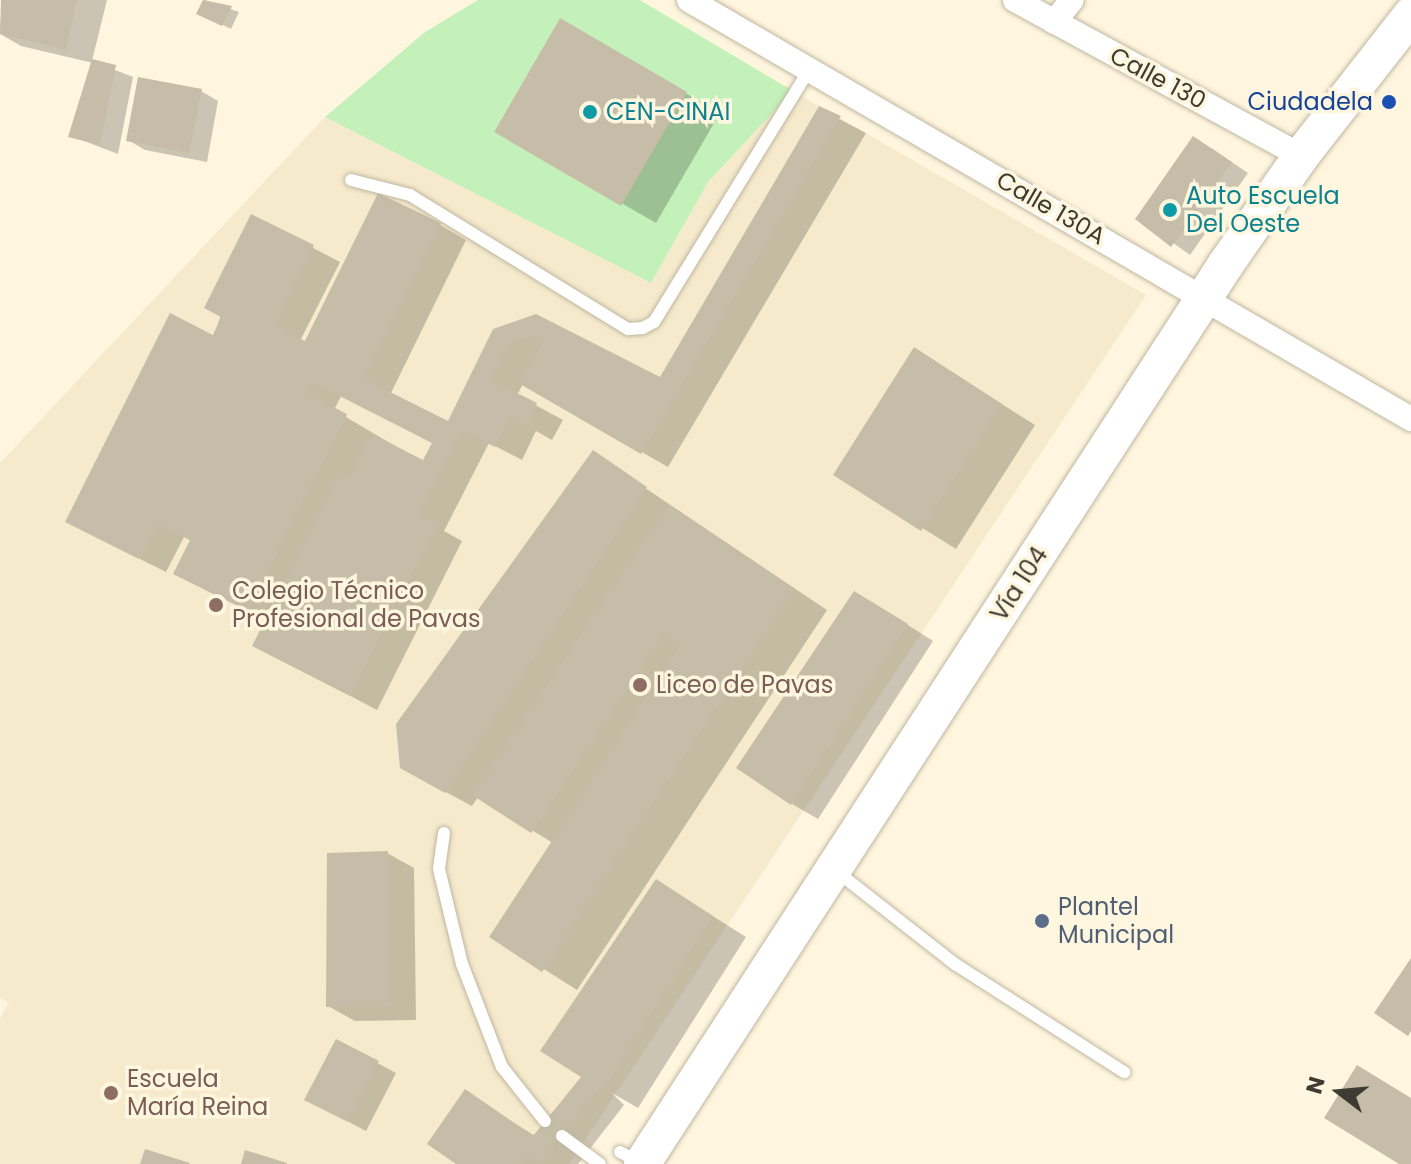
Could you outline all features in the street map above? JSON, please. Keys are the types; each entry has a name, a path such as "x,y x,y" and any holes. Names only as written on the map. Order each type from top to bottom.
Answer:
{"main road":[{"name":"Vía 104","path":"637,1161 834,869 1205,297 1301,156 1411,15"}],"street":[{"name":"Calle 130A","path":"689,0 1411,419"},
{"name":"Calle 130","path":"1015,0 1301,156"},
{"path":"1054,22 1072,0"}],"lane":[{"path":"351,180 410,195 628,329 643,328 654,322 809,70"},
{"path":"444,833 439,869 462,964 502,1067 531,1110 545,1121"},
{"path":"834,869 955,964 1124,1072"},
{"path":"562,1136 600,1164"}],"shaded area":[{"path":"793,91 1146,295 569,1164 0,1164 0,1018 9,1003 0,998 0,463 325,117 651,283 708,182"}],"green space":[{"path":"478,0 640,0 793,91 708,182 651,283 325,117 425,32","holes":["560,18 621,205 494,132"]}],"building":[{"path":"1,0 77,0 66,50 0,34"},
{"path":"203,0 232,6 222,26 196,14"},
{"name":"CEN-CINAI","path":"560,18 687,92 621,206 494,132"},
{"path":"92,59 116,65 100,145 68,137"},
{"path":"138,77 202,89 189,153 126,141"},
{"path":"819,106 841,116 641,454 520,384 544,341 534,336 510,343 491,380 537,403 526,426 509,418 495,447 462,430 418,515 437,524 350,696 252,646 339,473 350,478 372,434 423,460 432,443 314,383 308,394 347,414 248,611 173,574 190,540 157,524 139,559 65,522 170,313 213,335 221,317 204,308 251,214 314,245 275,326 305,341 378,193 441,223 364,379 448,421 493,329 536,314 660,377"},
{"path":"1193,136 1232,162 1171,247 1135,219"},
{"path":"914,347 1002,404 921,531 833,475"},
{"path":"593,450 647,487 445,793 400,768 396,724"},
{"path":"669,505 794,589 542,972 489,937 681,644 664,633 531,833 472,795"},
{"path":"854,591 908,624 791,805 736,768"},
{"path":"388,851 390,1006 326,1007 327,853"},
{"path":"656,879 713,916 603,1090 599,1088 540,1164 527,1156 522,1164 456,1164 427,1144 465,1089 533,1136 581,1077 540,1051"},
{"path":"1411,958 1411,1031 1408,1036 1374,1013"},
{"path":"336,1039 379,1061 348,1122 304,1100"},
{"path":"1357,1065 1411,1098 1411,1164 1399,1164 1324,1118"},
{"path":"145,1149 190,1163 140,1164"},
{"path":"245,1150 287,1163 287,1164 241,1164"}],"place":[{"name":"Ciudadela","path":"1389,102"},
{"name":"CEN-CINAI","path":"590,112"},
{"name":"Auto Escuela Del Oeste","path":"1170,210"},
{"name":"Colegio Técnico Profesional de Pavas","path":"216,605"},
{"name":"Liceo de Pavas","path":"640,685"},
{"name":"Plantel Municipal","path":"1042,921"},
{"name":"Escuela María Reina","path":"111,1093"}]}
